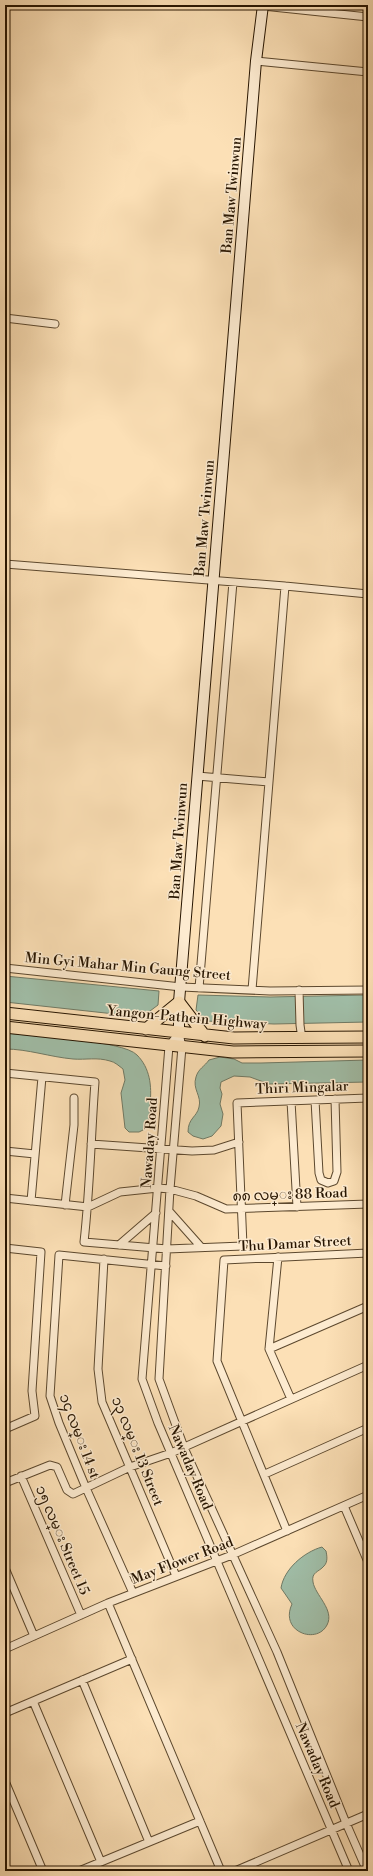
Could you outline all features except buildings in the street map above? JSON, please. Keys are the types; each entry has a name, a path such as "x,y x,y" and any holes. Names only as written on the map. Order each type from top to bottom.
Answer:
{"main road":[{"path":"146,1029 179,1002 205,1036"},
{"name":"Yangon-Pathein Highway","path":"5,1013 234,1038 302,1039 368,1037"},
{"name":"Yangon-Pathein Highway","path":"5,1027 169,1046 240,1052 368,1051"}],"street":[{"path":"263,6 368,17"},
{"name":"Ban Maw Twinwun","path":"179,1033 179,1002 213,580 256,61 263,6"},
{"path":"256,61 368,72"},
{"path":"5,318 55,324"},
{"path":"5,564 368,594"},
{"path":"199,988 233,582"},
{"path":"252,990 285,586"},
{"path":"197,776 269,782"},
{"name":"Min Gyi Mahar Min Gaung Street","path":"5,968 181,987 299,992 368,990"},
{"path":"299,992 302,1039"},
{"path":"169,1046 179,1033"},
{"name":"Nawaday Road","path":"179,1033 182,1047 170,1189 159,1379 184,1447 277,1652 367,1871"},
{"name":"Nawaday Road","path":"169,1046 142,1379 171,1453 349,1871"},
{"path":"5,1073 94,1082 88,1188 88,1207 84,1242 167,1249 243,1246 238,1142 214,1150 173,1151 91,1144"},
{"path":"31,1201 42,1076"},
{"path":"65,1205 74,1124 74,1098"},
{"name":"Thiri Mingalar","path":"238,1142 236,1103 368,1098"},
{"path":"315,1100 319,1173 321,1180 328,1183 334,1180 337,1172 335,1099"},
{"path":"291,1101 296,1207"},
{"path":"5,1151 35,1154"},
{"name":"၈၈ လမ္း 88 Road","path":"88,1207 120,1192 158,1188 170,1189 196,1196 226,1209 368,1204"},
{"path":"5,1198 88,1207"},
{"path":"169,1211 201,1247"},
{"path":"119,1245 156,1213"},
{"path":"5,1248 41,1252 32,1391 35,1416 5,1429"},
{"name":"Thu Damar Street","path":"243,1420 217,1361 224,1260 368,1253"},
{"name":"၁၄ လမ္း 14 st","path":"104,1259 59,1255 50,1396 59,1423 86,1488 133,1593"},
{"path":"278,1257 269,1349 291,1399"},
{"path":"104,1259 152,1266 166,1266"},
{"name":"၁၃ လမ္း 13 Street","path":"104,1259 98,1369 102,1402 176,1576"},
{"path":"269,1349 368,1306"},
{"path":"5,1483 50,1464 57,1467 70,1492 73,1494 130,1468 171,1453 368,1365"},
{"path":"243,1420 287,1531"},
{"path":"265,1474 368,1428"},
{"name":"၁၅ လမ္း Street 15","path":"21,1476 81,1615"},
{"name":"May Flower Road","path":"5,1649 108,1603 232,1555 368,1495"},
{"path":"344,1506 367,1559"},
{"path":"5,1568 34,1636"},
{"path":"108,1603 221,1871"},
{"path":"5,1713 132,1659"},
{"path":"82,1680 149,1842"},
{"path":"33,1701 101,1862"},
{"path":"5,1780 43,1871"},
{"path":"235,1871 368,1814"},
{"path":"79,1871 200,1821"}],"shaded area":[{"path":"5,976 159,991 158,1005 142,1017 5,1002"},
{"path":"198,995 270,997 368,995 368,1022 274,1024 206,1021 196,1010"},
{"path":"5,1033 95,1042 128,1050 137,1055 145,1066 150,1084 151,1097 149,1122 147,1128 139,1132 129,1132 125,1128 121,1093 125,1080 123,1069 117,1064 101,1059 73,1059 22,1050 5,1049"},
{"path":"220,1057 234,1059 242,1063 368,1060 368,1082 269,1084 250,1077 234,1076 221,1082 220,1088 222,1094 220,1104 223,1114 221,1126 212,1136 203,1139 193,1136 188,1132 189,1124 198,1110 200,1103 195,1081 198,1072 209,1060"},
{"path":"322,1547 326,1551 327,1561 324,1566 314,1574 313,1582 317,1592 327,1608 329,1619 327,1625 322,1631 308,1635 295,1628 291,1622 289,1614 292,1604 281,1588 286,1574 296,1562 308,1553"}]}
